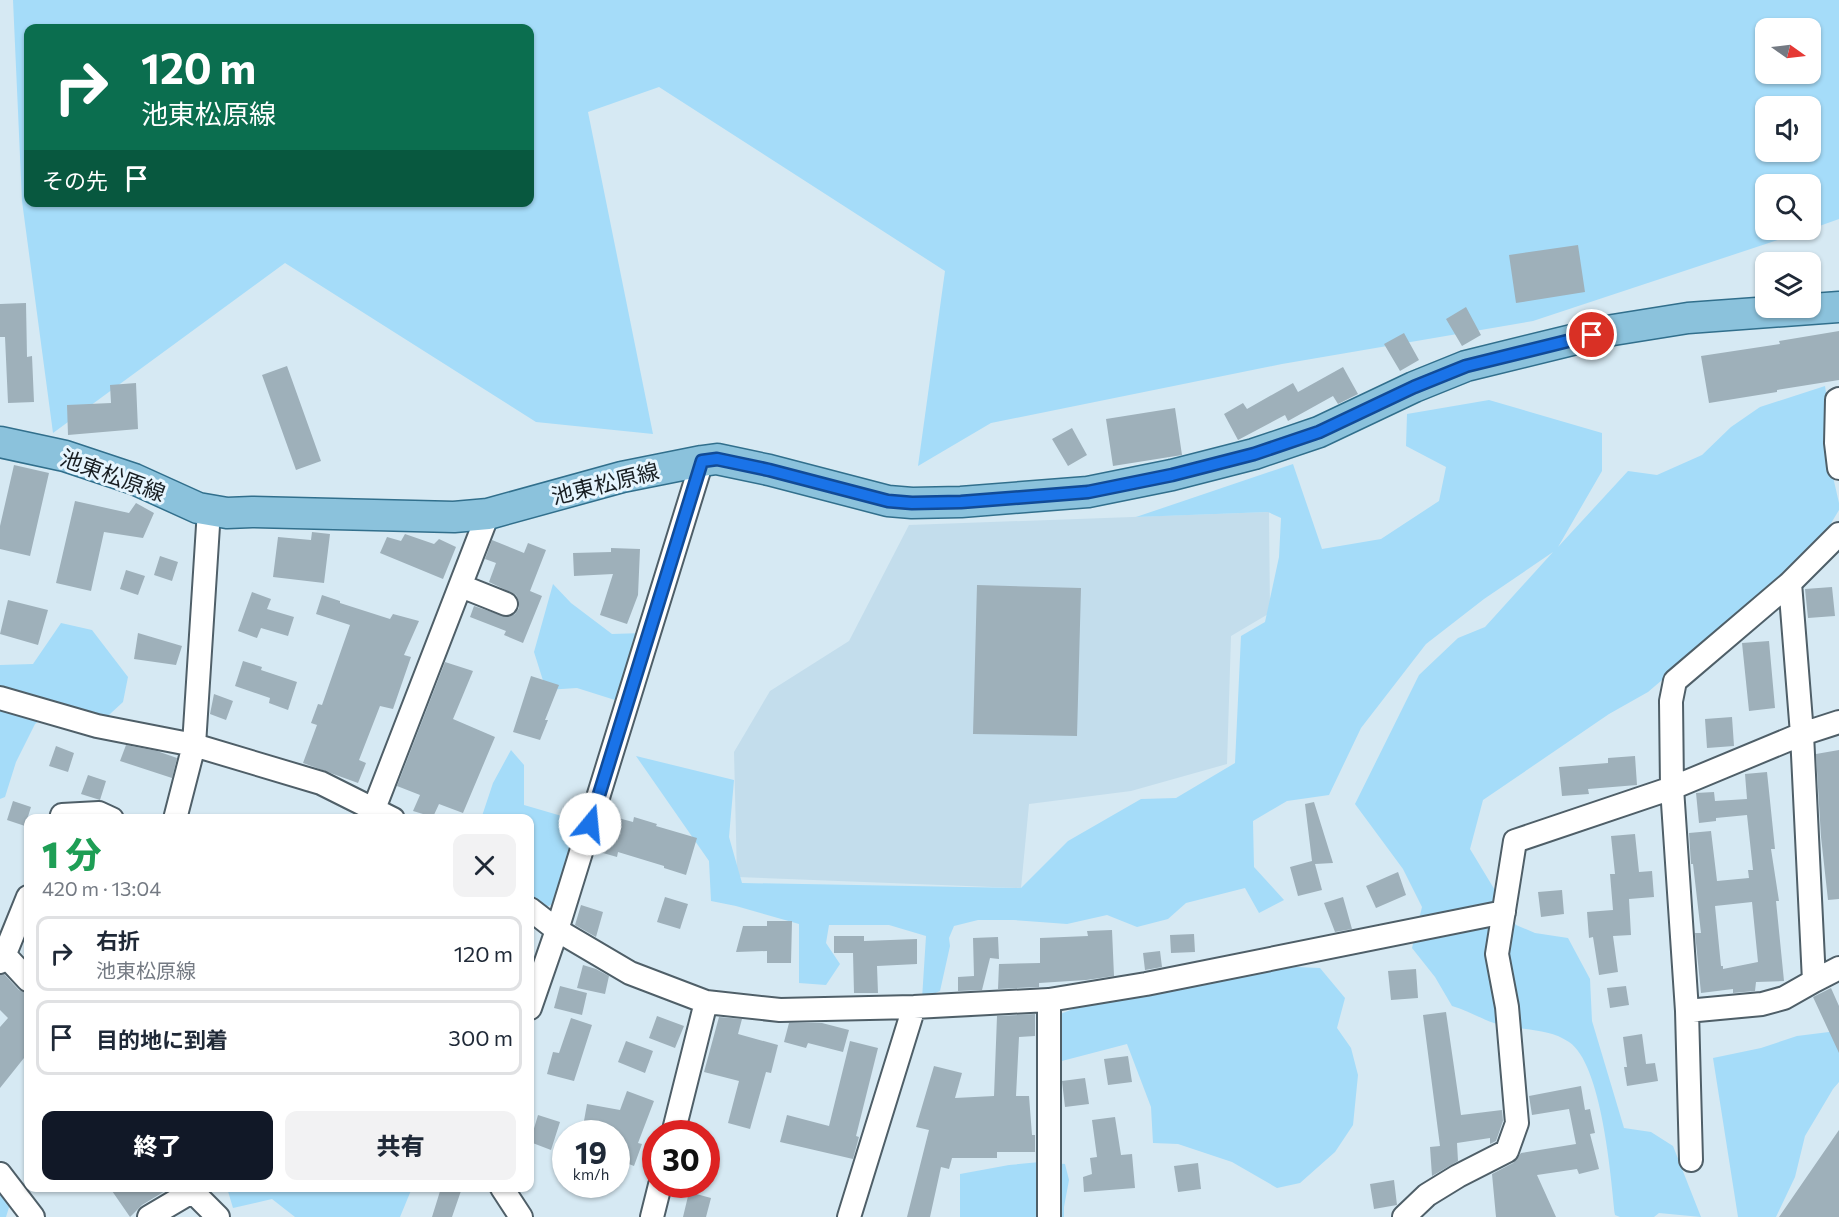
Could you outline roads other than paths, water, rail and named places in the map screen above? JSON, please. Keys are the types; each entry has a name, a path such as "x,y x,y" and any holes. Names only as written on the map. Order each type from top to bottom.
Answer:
{"main road":[{"name":"池東松原線","path":"0,442 65,456 134,479 198,508 227,513 454,518 488,514 622,477 717,459 888,501 961,502 1088,492 1172,475 1254,454 1319,432 1414,387 1466,366 1613,330 1688,318 1839,308"}],"street":[{"path":"1839,399 1837,400 1836,443 1839,468"},
{"path":"534,996 557,930 702,461"},
{"path":"176,814 194,745 209,510"},
{"path":"379,814 488,514"},
{"path":"1691,1160 1688,1011 1672,788 1671,701 1674,681 1790,583 1839,534"},
{"path":"1790,583 1802,734 1814,981"},
{"path":"461,586 506,604"},
{"path":"0,698 96,726 194,745 321,783 377,814"},
{"path":"1404,1217 1427,1195 1507,1151 1517,1124 1507,1007 1497,954 1515,842 1672,788 1802,734 1839,722"},
{"path":"80,814 101,814"},
{"path":"24,906 1,956 24,976"},
{"path":"534,912 557,930 630,973 706,1002 780,1010 914,1007 1050,1000 1146,984 1504,912"},
{"path":"1688,1011 1762,1004 1784,998 1839,968"},
{"path":"1049,1217 1050,1000"},
{"path":"676,1120 706,1002"},
{"path":"849,1217 914,1007"},
{"path":"0,1174 33,1217"},
{"path":"148,1217 188,1192"},
{"path":"193,1192 218,1217"},
{"path":"505,1192 521,1217"},
{"path":"652,1217 657,1198"}]}
